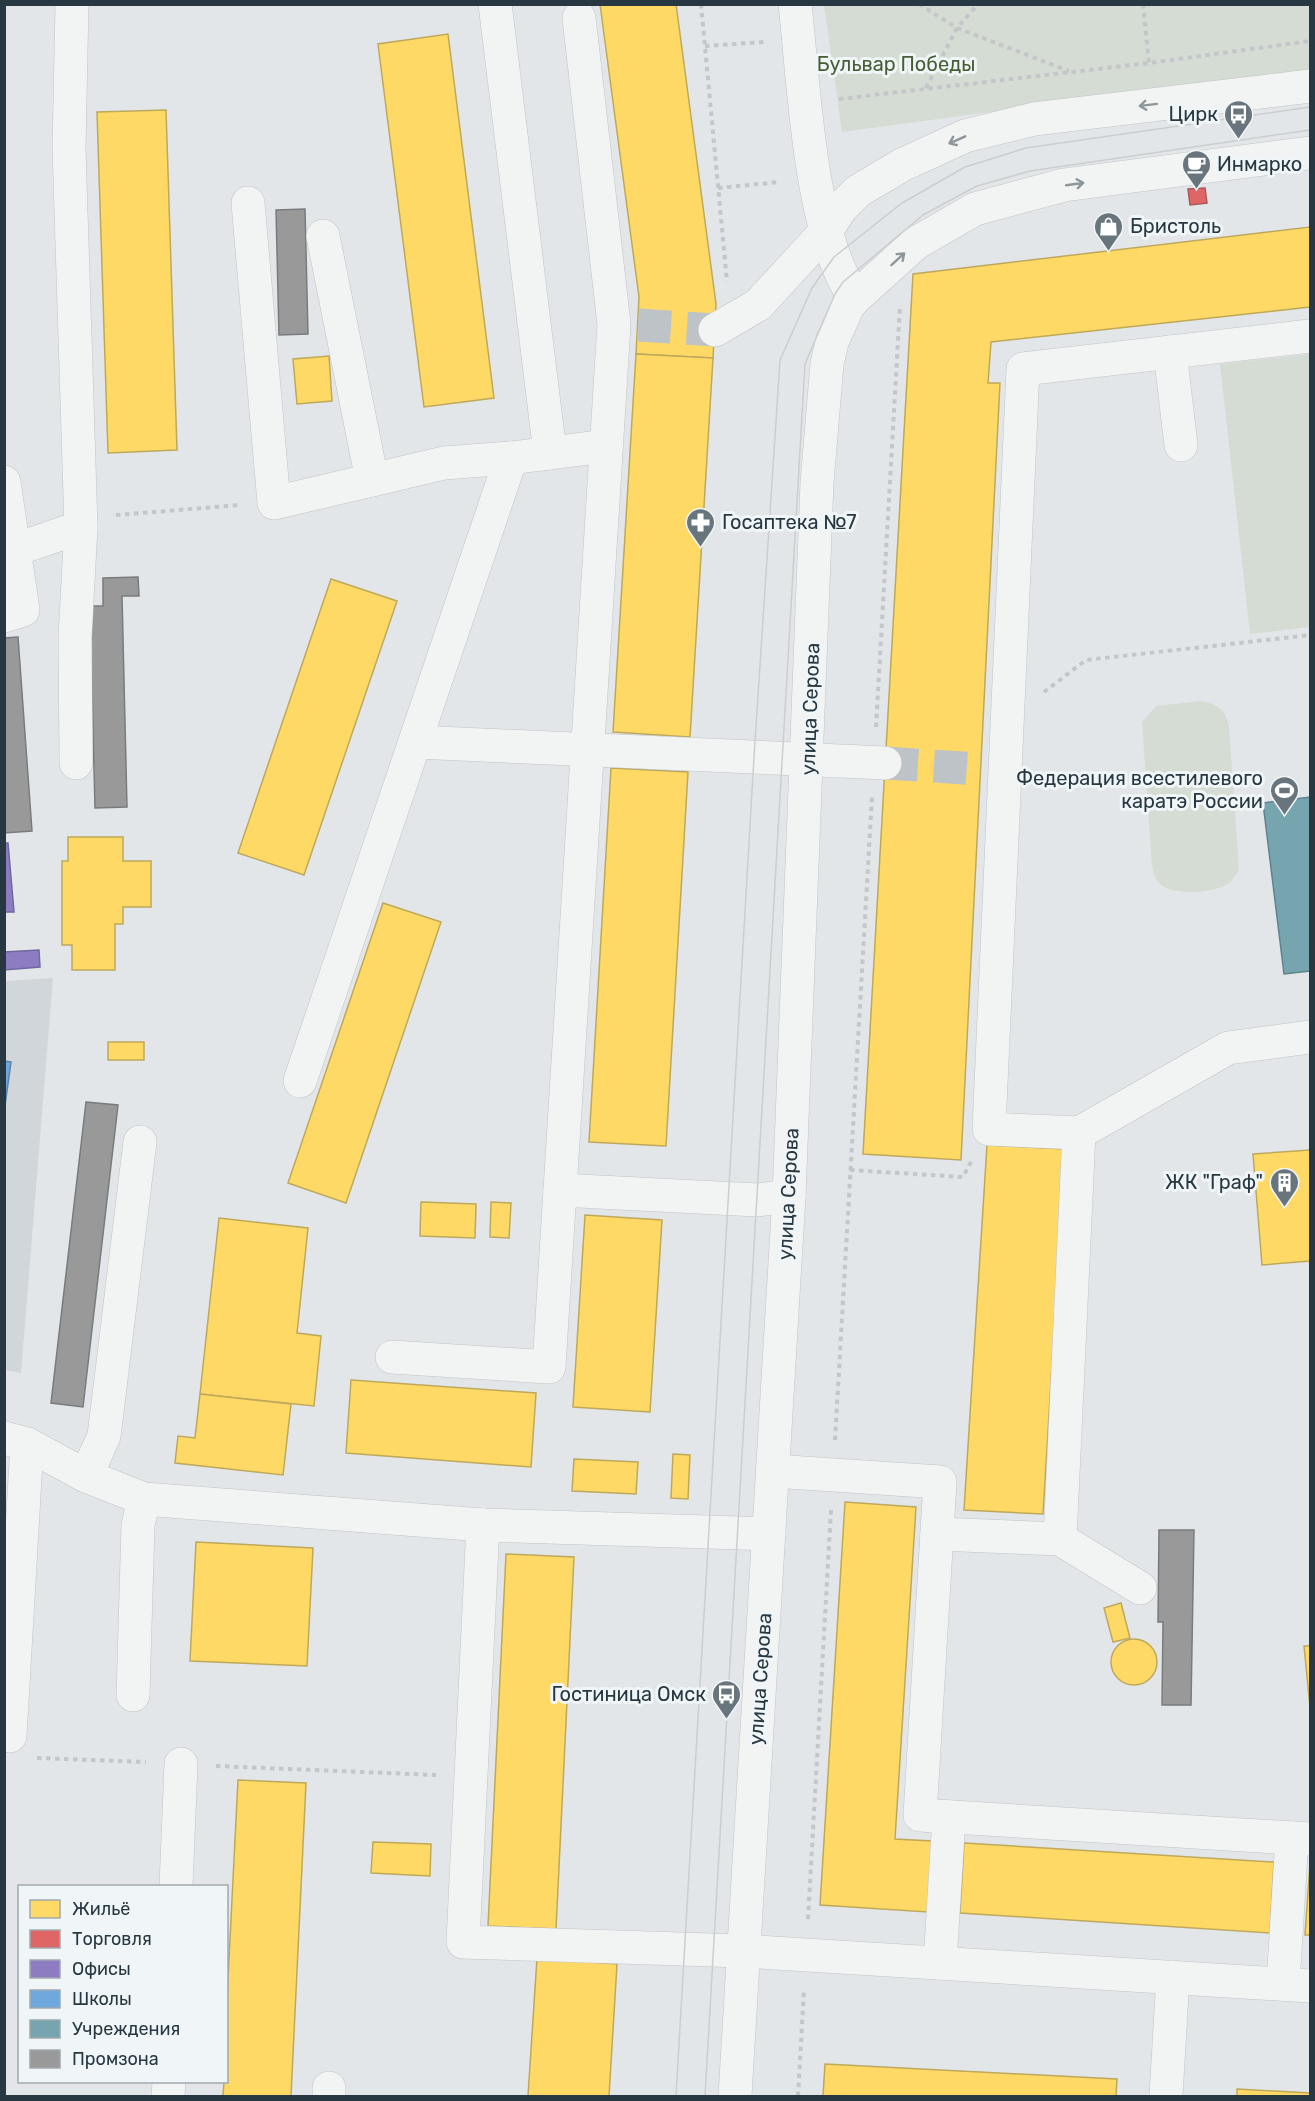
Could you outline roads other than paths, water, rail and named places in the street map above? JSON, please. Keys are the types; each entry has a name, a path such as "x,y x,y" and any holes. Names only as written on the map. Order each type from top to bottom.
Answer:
{"street":[{"path":"72,4 69,148 81,527 75,637 76,763"},
{"path":"495,4 550,453"},
{"path":"795,4 815,178 827,230 843,282 855,298"},
{"path":"392,1357 549,1367 606,446 626,324 579,18"},
{"path":"723,325 758,305 827,230 841,208 858,191 902,165 965,136 1034,119 1311,86"},
{"name":"улица Серова","path":"735,2097 789,1196 808,761 817,483 827,364 832,342 848,306 855,298 916,243 975,209 1064,185 1311,153"},
{"path":"248,203 274,503 444,463 511,458 606,446"},
{"path":"323,236 372,480"},
{"path":"1311,336 1023,369 1008,718 992,769 989,1130 1079,1133 1228,1048 1311,1037"},
{"path":"1170,352 1181,446"},
{"path":"300,1081 511,458"},
{"path":"4,482 23,610 4,616"},
{"path":"14,550 81,527"},
{"path":"416,742 587,752 880,763"},
{"path":"1060,1539 1079,1133"},
{"path":"86,1476 104,1436 141,1142"},
{"path":"560,1190 758,1200 789,1196"},
{"path":"10,1736 16,1441 86,1476 144,1499 483,1525 769,1534"},
{"path":"483,1525 473,1776 463,1942 806,1954 1297,1985 1301,1839 920,1815 940,1482 773,1472"},
{"path":"133,1695 138,1525 144,1499"},
{"path":"937,1534 1060,1539 1140,1588"},
{"path":"176,1885 181,1764"},
{"path":"940,1963 949,1817"},
{"path":"1166,2097 1173,1977"}],"tunnel":[{"path":"638,325 715,330"},
{"path":"885,763 978,769"}],"tram line":[{"path":"676,2096 754,757 780,360 812,288 834,257 902,203 965,167 1026,148 1310,107"},
{"path":"705,2096 805,364 835,294 843,282 923,215 977,186 1030,171 1310,130"}],"place":[{"name":"Цирк","path":"1239,140"},
{"name":"Инмарко","path":"1196,190"},
{"name":"Бристоль","path":"1109,252"},
{"name":"Госаптека №7","path":"701,548"},
{"name":"Федерация всестилевого каратэ России","path":"1284,816"},
{"name":"ЖК \"Граф\"","path":"1284,1208"},
{"name":"Гостиница Омск","path":"727,1720"}],"park label":[{"name":"Бульвар Победы","path":"896,64"}]}
